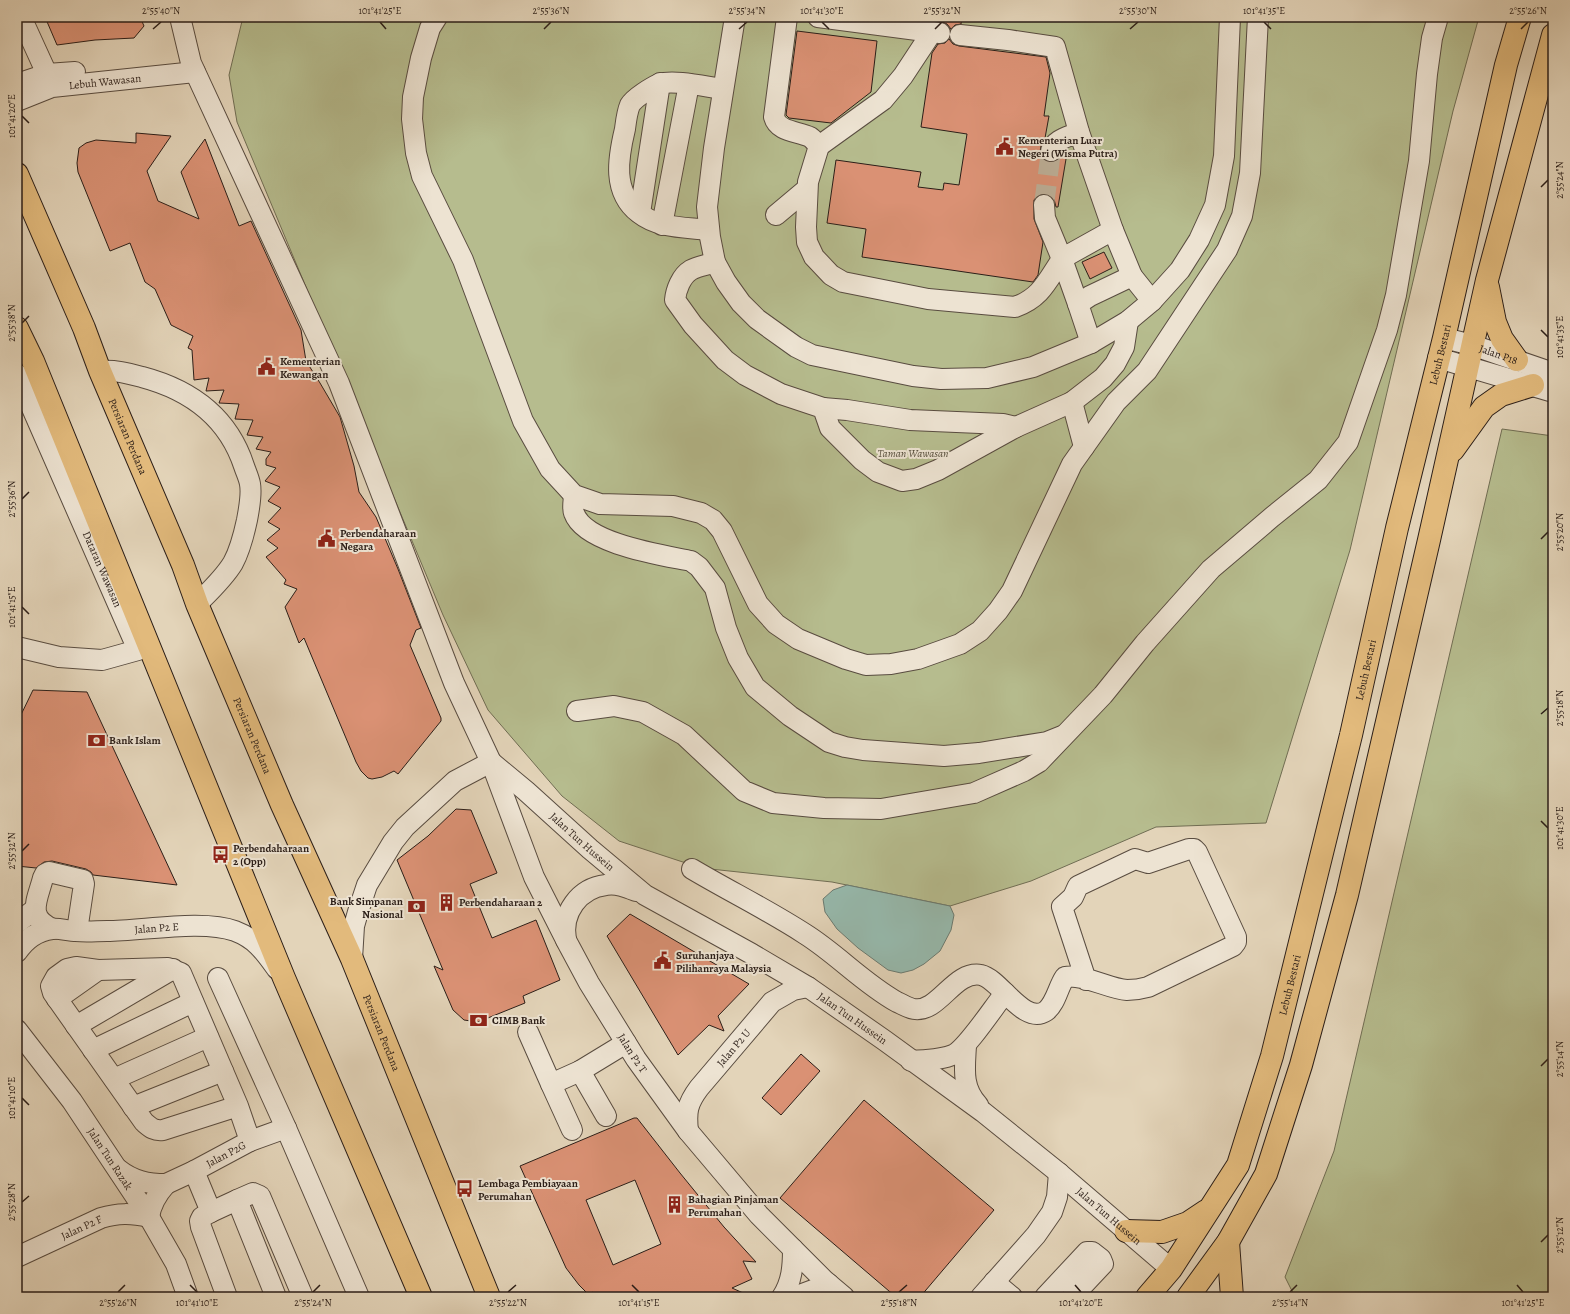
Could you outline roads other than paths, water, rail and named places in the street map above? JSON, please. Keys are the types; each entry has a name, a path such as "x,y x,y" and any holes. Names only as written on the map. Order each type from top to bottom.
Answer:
{"main road":[{"name":"Lebuh Bestari","path":"1151,1296 1171,1269 1238,1165 1272,1056 1351,735 1506,65 1520,17"},
{"path":"1194,1295 1228,1242 1266,1174 1301,1065 1347,895 1487,280 1553,35"},
{"name":"Persiaran Perdana","path":"17,174 84,328 100,371 183,565 197,604 282,805 352,959 489,1297"},
{"path":"1487,280 1495,322 1502,339 1517,360"},
{"path":"17,328 33,361 284,978 421,1297"},
{"path":"1447,457 1484,407 1501,395 1543,388"},
{"path":"1126,1231 1162,1232 1188,1223 1211,1208"},
{"path":"1228,1242 1232,1297"},
{"name":"Jalan Tun Hussein","path":"1171,1269 1194,1295"}],"street":[{"path":"21,17 47,74"},
{"name":"Jalan P2 T","path":"180,17 193,68 339,383 454,683 491,762 534,877 566,942 589,983 636,1059 688,1131 759,1215 844,1297"},
{"path":"437,17 430,28 421,58 413,97 412,119 416,153 422,176 463,260 523,421 550,469 574,495 600,504 673,506 701,513 713,520 722,531 758,604 776,624 798,640 846,659 866,665 891,664 918,659 960,644 985,626 998,611 1012,590 1072,464 1116,402 1147,371 1227,250 1242,216 1250,173 1258,17"},
{"path":"735,17 723,89 707,207 709,230 715,262 726,282 741,303 757,319 796,347 812,355 913,376 940,379 987,378 1033,367 1091,343 1128,321 1152,301 1180,270 1199,240 1215,205 1224,156 1230,17"},
{"path":"787,17 774,117 780,127 811,137 819,146"},
{"path":"818,17 936,32 883,100 819,146 807,188 807,242 814,257 830,275 844,282 928,299 1014,307 1027,303 1039,294 1062,260 1114,230"},
{"path":"577,711 614,706 643,712 684,735 744,791 773,803 824,808 881,809 974,793 1024,772 1039,762 1067,734 1102,695 1145,643 1211,569 1318,480 1348,442 1387,330 1396,295 1419,161 1432,38 1438,17"},
{"path":"960,35 1008,40 1055,48 1079,132 1114,230 1132,276 1152,301"},
{"name":"Lebuh Wawasan","path":"17,84 47,74 193,68"},
{"name":"Lebuh Wawasan","path":"17,101 52,87 193,68"},
{"path":"709,230 662,225 640,213 629,202 620,184 619,154 631,104 645,91 660,83 681,83 723,89"},
{"path":"640,213 660,83"},
{"path":"662,225 689,84"},
{"path":"1050,151 1053,144 1057,141 1079,132"},
{"path":"776,214 807,188"},
{"path":"1044,205 1045,218 1062,260 1091,343"},
{"path":"715,262 691,270 684,276 675,292 675,300 678,307 725,360 745,376 782,394 823,408 847,410 910,420 1003,424 1016,427"},
{"path":"1078,304 1090,296 1132,276"},
{"path":"823,408 830,428 862,460 878,472 902,481 916,479 938,470 1016,427 1072,402 1103,378 1115,364 1124,347 1128,321"},
{"name":"Jalan P18","path":"1441,348 1472,345 1553,373"},
{"name":"Jalan P18","path":"1441,348 1467,366 1543,388"},
{"path":"100,371 116,370 179,389 199,402 216,417 230,435 241,457 250,484 249,510 244,534 233,562 217,584 197,604"},
{"name":"Dataran Wawasan","path":"17,374 138,650 102,660 59,657 17,647"},
{"path":"1072,402 1084,447"},
{"path":"574,495 574,513 587,530 629,548 691,561 699,567 715,588 726,628 738,658 755,687 790,716 830,742 845,747 863,750 944,756 979,753 1047,742 1067,734"},
{"path":"352,959 354,926 367,886 393,842 405,827 455,781 491,762"},
{"name":"Jalan Tun Hussein","path":"491,762 526,790 590,849 645,895 752,954 808,987 911,1060 992,1119 1059,1173 1110,1219 1171,1269"},
{"path":"692,869 806,935 883,994 907,1007 914,1009 928,1007 962,979 981,975 990,979 1030,1014 1038,1014 1045,1011 1052,1004 1065,977 1069,976 1126,990 1137,990 1148,987 1233,946 1236,942 1236,937 1197,852 1194,849 1189,849 1148,863 1135,858 1078,886 1073,897 1062,907 1086,980"},
{"path":"17,923 34,910 44,874 49,872 83,880 84,884 77,931"},
{"path":"566,942 564,929 566,916 573,904 582,894 607,884 620,885 645,895"},
{"path":"34,910 43,925 53,929"},
{"name":"Jalan P2 E","path":"17,952 29,938 41,932 53,929 77,931 128,931 188,926 215,927 233,930 252,939 284,978"},
{"path":"238,1106 156,1131 144,1122 53,993 51,986 56,977 66,969 76,967 98,970 168,968 181,973 238,1106 250,1141"},
{"path":"76,1026 173,969"},
{"path":"218,978 286,1128 359,1297"},
{"name":"Jalan P2 U","path":"688,1131 688,1108 692,1097 699,1088 772,1002 793,990 808,987"},
{"path":"911,1060 936,1059 954,1054 966,1045 1005,993"},
{"path":"93,1050 194,1002"},
{"name":"Jalan Tun Razak","path":"17,1030 72,1101 149,1217 176,1264 188,1297"},
{"path":"528,1032 572,1130"},
{"path":"114,1079 208,1037"},
{"path":"552,1084 580,1071 626,1043"},
{"path":"966,1045 965,1081 972,1099 992,1119"},
{"path":"133,1106 223,1071"},
{"path":"580,1071 606,1116"},
{"name":"Jalan P2G","path":"166,1184 250,1141 286,1128"},
{"path":"115,1167 138,1181 151,1184 166,1184"},
{"path":"194,1171 211,1212"},
{"path":"981,1297 1036,1235 1052,1212 1057,1197 1059,1173"},
{"path":"149,1217 150,1208 154,1200 159,1191 166,1184"},
{"path":"227,1297 200,1221 202,1217 211,1212 253,1193 260,1196 303,1297"},
{"path":"237,1200 276,1297"},
{"name":"Jalan P2 F","path":"17,1257 101,1218 115,1214 132,1214 149,1217"},
{"path":"782,1297 788,1289 792,1273 793,1248"},
{"path":"1045,1297 1087,1252 1092,1252 1101,1259 1103,1264 1072,1297"},
{"path":"994,1282 1012,1297"},
{"path":"794,1297 829,1284"}],"tunnel":[{"path":"1044,205 1051,151"}],"place":[{"name":"Kementerian Luar Negeri (Wisma Putra)","path":"1005,146"},
{"name":"Kementerian Kewangan","path":"267,367"},
{"name":"Perbendaharaan Negara","path":"327,539"},
{"name":"Bank Islam","path":"96,740"},
{"name":"Perbendaharaan 2 (Opp)","path":"220,854"},
{"name":"Perbendaharaan 2","path":"446,902"},
{"name":"Bank Simpanan Nasional","path":"416,907"},
{"name":"Suruhanjaya Pilihanraya Malaysia","path":"663,961"},
{"name":"CIMB Bank","path":"479,1020"},
{"name":"Lembaga Pembiayaan Perumahan","path":"465,1189"},
{"name":"Bahagian Pinjaman Perumahan","path":"675,1205"}],"park label":[{"name":"Taman Wawasan","path":"913,453"}]}
